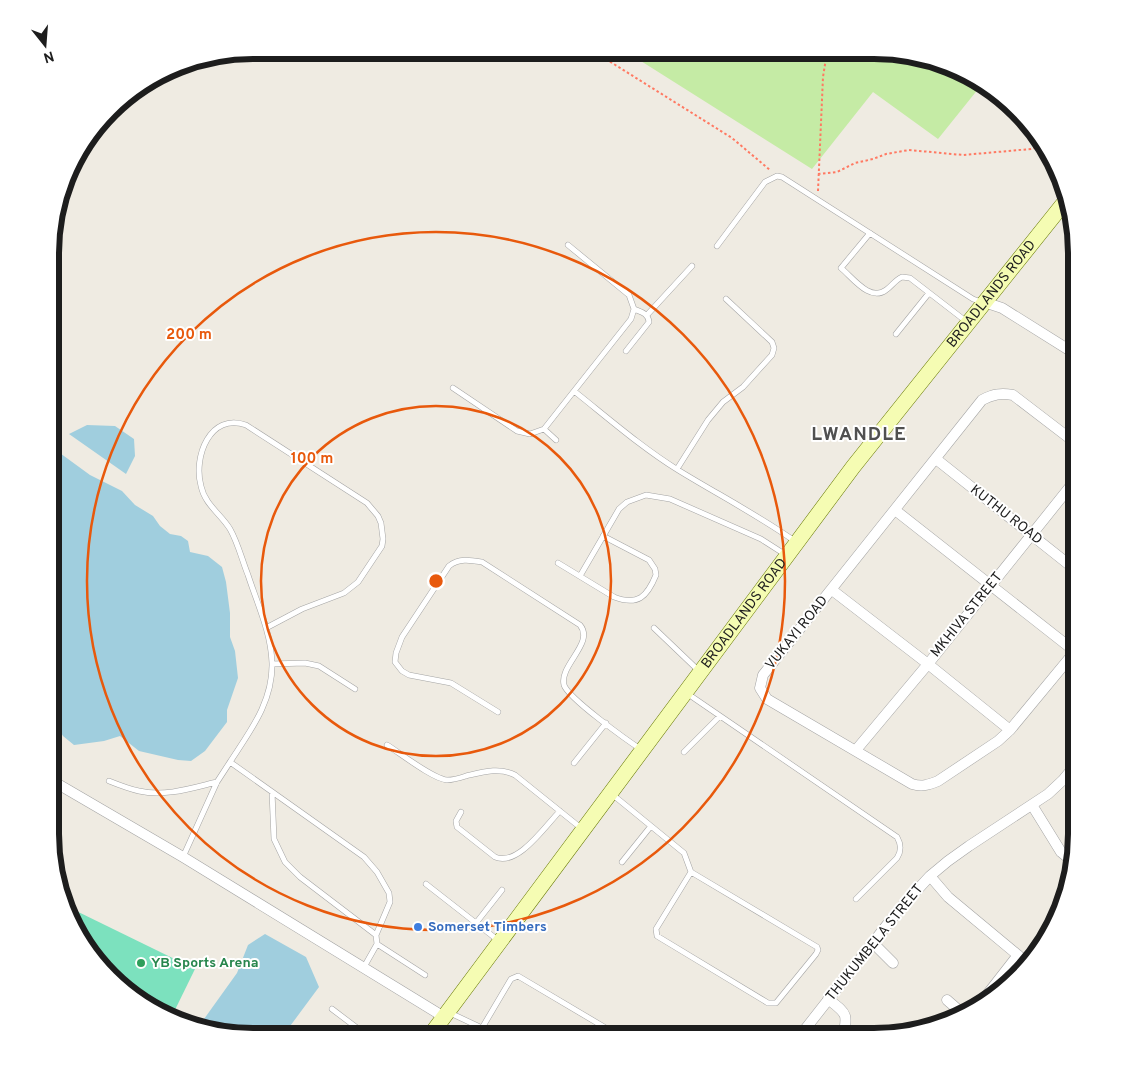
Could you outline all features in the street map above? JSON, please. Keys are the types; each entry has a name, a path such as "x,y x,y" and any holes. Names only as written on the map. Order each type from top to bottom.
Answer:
{"main road":[{"name":"BROADLANDS ROAD","path":"436,1028 853,467 1063,205"}],"street":[{"path":"984,302 1002,308 1068,349"},
{"name":"VUKAYI ROAD","path":"1068,437 1013,395 992,394 982,400 763,675 760,688 767,699 912,784 920,786 938,781 998,741 1010,730 1068,661"},
{"name":"KUTHU ROAD","path":"936,459 1068,564"},
{"name":"MKHIVA STREET","path":"856,750 928,664 1068,489"},
{"path":"895,510 1068,645"},
{"path":"832,590 1010,730"},
{"name":"THUKUMBELA STREET","path":"806,1028 897,912 930,876 955,856 1032,806 1068,775"},
{"path":"59,785 445,1014"},
{"path":"1032,806 1061,852 1067,858"},
{"path":"930,876 948,897 1022,958 1002,980"},
{"path":"873,943 894,963"},
{"path":"828,999 844,1011 846,1015 844,1028"},
{"path":"947,1000 957,1009"}],"lane":[{"path":"717,246 765,182 777,176 788,179 973,299 984,302"},
{"path":"870,233 841,268 868,291 875,294 886,290 898,280 906,277 910,278 967,322"},
{"path":"453,388 517,431 530,434 544,429 631,319 634,309 629,295 568,245"},
{"path":"647,315 692,266"},
{"path":"896,334 929,293"},
{"path":"677,469 708,420 724,402 743,387 772,355 774,348 772,342 726,299"},
{"path":"626,351 648,324 649,319 647,315 634,309"},
{"path":"574,391 643,446 677,469 770,523 798,543"},
{"path":"184,858 217,782 262,711 269,688 272,664 266,628 234,535 208,502 201,487 199,477 202,447 215,430 230,423 246,425 366,503 378,516 383,532 382,546 352,588 338,596 302,608 266,628"},
{"path":"544,429 556,440"},
{"path":"580,576 619,509 627,502 646,496 670,499 761,539 787,556"},
{"path":"558,563 614,597 623,600 643,598 654,580 656,575 655,569 648,560 603,536"},
{"path":"498,712 451,682 409,675 402,671 395,662 402,637 449,566 455,562 463,560 482,562 584,629 585,637 564,675 564,685 571,695 624,739 643,750"},
{"path":"654,628 701,673"},
{"path":"272,664 305,663 319,666 355,689"},
{"path":"686,693 897,837 901,849 897,858 856,899"},
{"path":"684,752 720,716"},
{"path":"574,763 606,723"},
{"path":"387,745 435,776 446,780 453,780 479,772 505,770 515,775 583,830"},
{"path":"230,762 364,857 373,866 389,893 390,902 376,935 377,944 364,967"},
{"path":"109,781 138,791 153,793 183,790 217,782"},
{"path":"272,792 274,839 285,862 300,877 376,935"},
{"path":"610,793 684,853 691,872 817,947 816,954 776,1003 768,1003 657,936 656,929 691,872"},
{"path":"461,812 456,821 457,827 495,857 506,860 519,854 560,811"},
{"path":"622,862 651,826"},
{"path":"426,884 500,942"},
{"path":"476,923 502,890"},
{"path":"377,944 425,975"},
{"path":"445,1014 482,1028 511,979 518,976 606,1028"},
{"path":"332,1009 357,1028"}],"path":[{"path":"606,59 732,138 777,176"},
{"path":"817,198 823,77 826,59"},
{"path":"818,174 837,172 855,163 909,150 963,156 1030,149 1037,146"}],"green space":[{"path":"638,59 900,60 937,69 978,89 938,139 873,92 812,169"},
{"name":"YB Sports Arena","path":"75,910 195,969 174,1011 167,1008 145,996 107,962 91,942"}],"water":[{"path":"87,425 115,426 134,439 135,456 126,474 69,434"},
{"path":"59,452 90,475 122,491 135,505 153,516 160,526 170,534 181,536 188,541 190,552 208,556 222,567 230,613 230,637 235,651 238,678 227,710 227,722 205,751 191,761 139,751 120,736 104,741 74,745 63,736 59,730"},
{"path":"265,934 306,957 319,987 289,1028 240,1028 202,1022 237,973 248,945"}],"place":[{"name":"Somerset Timbers","path":"418,927"},
{"name":"YB Sports Arena","path":"141,963"}],"district":[{"name":"LWANDLE","path":"859,435"}]}
